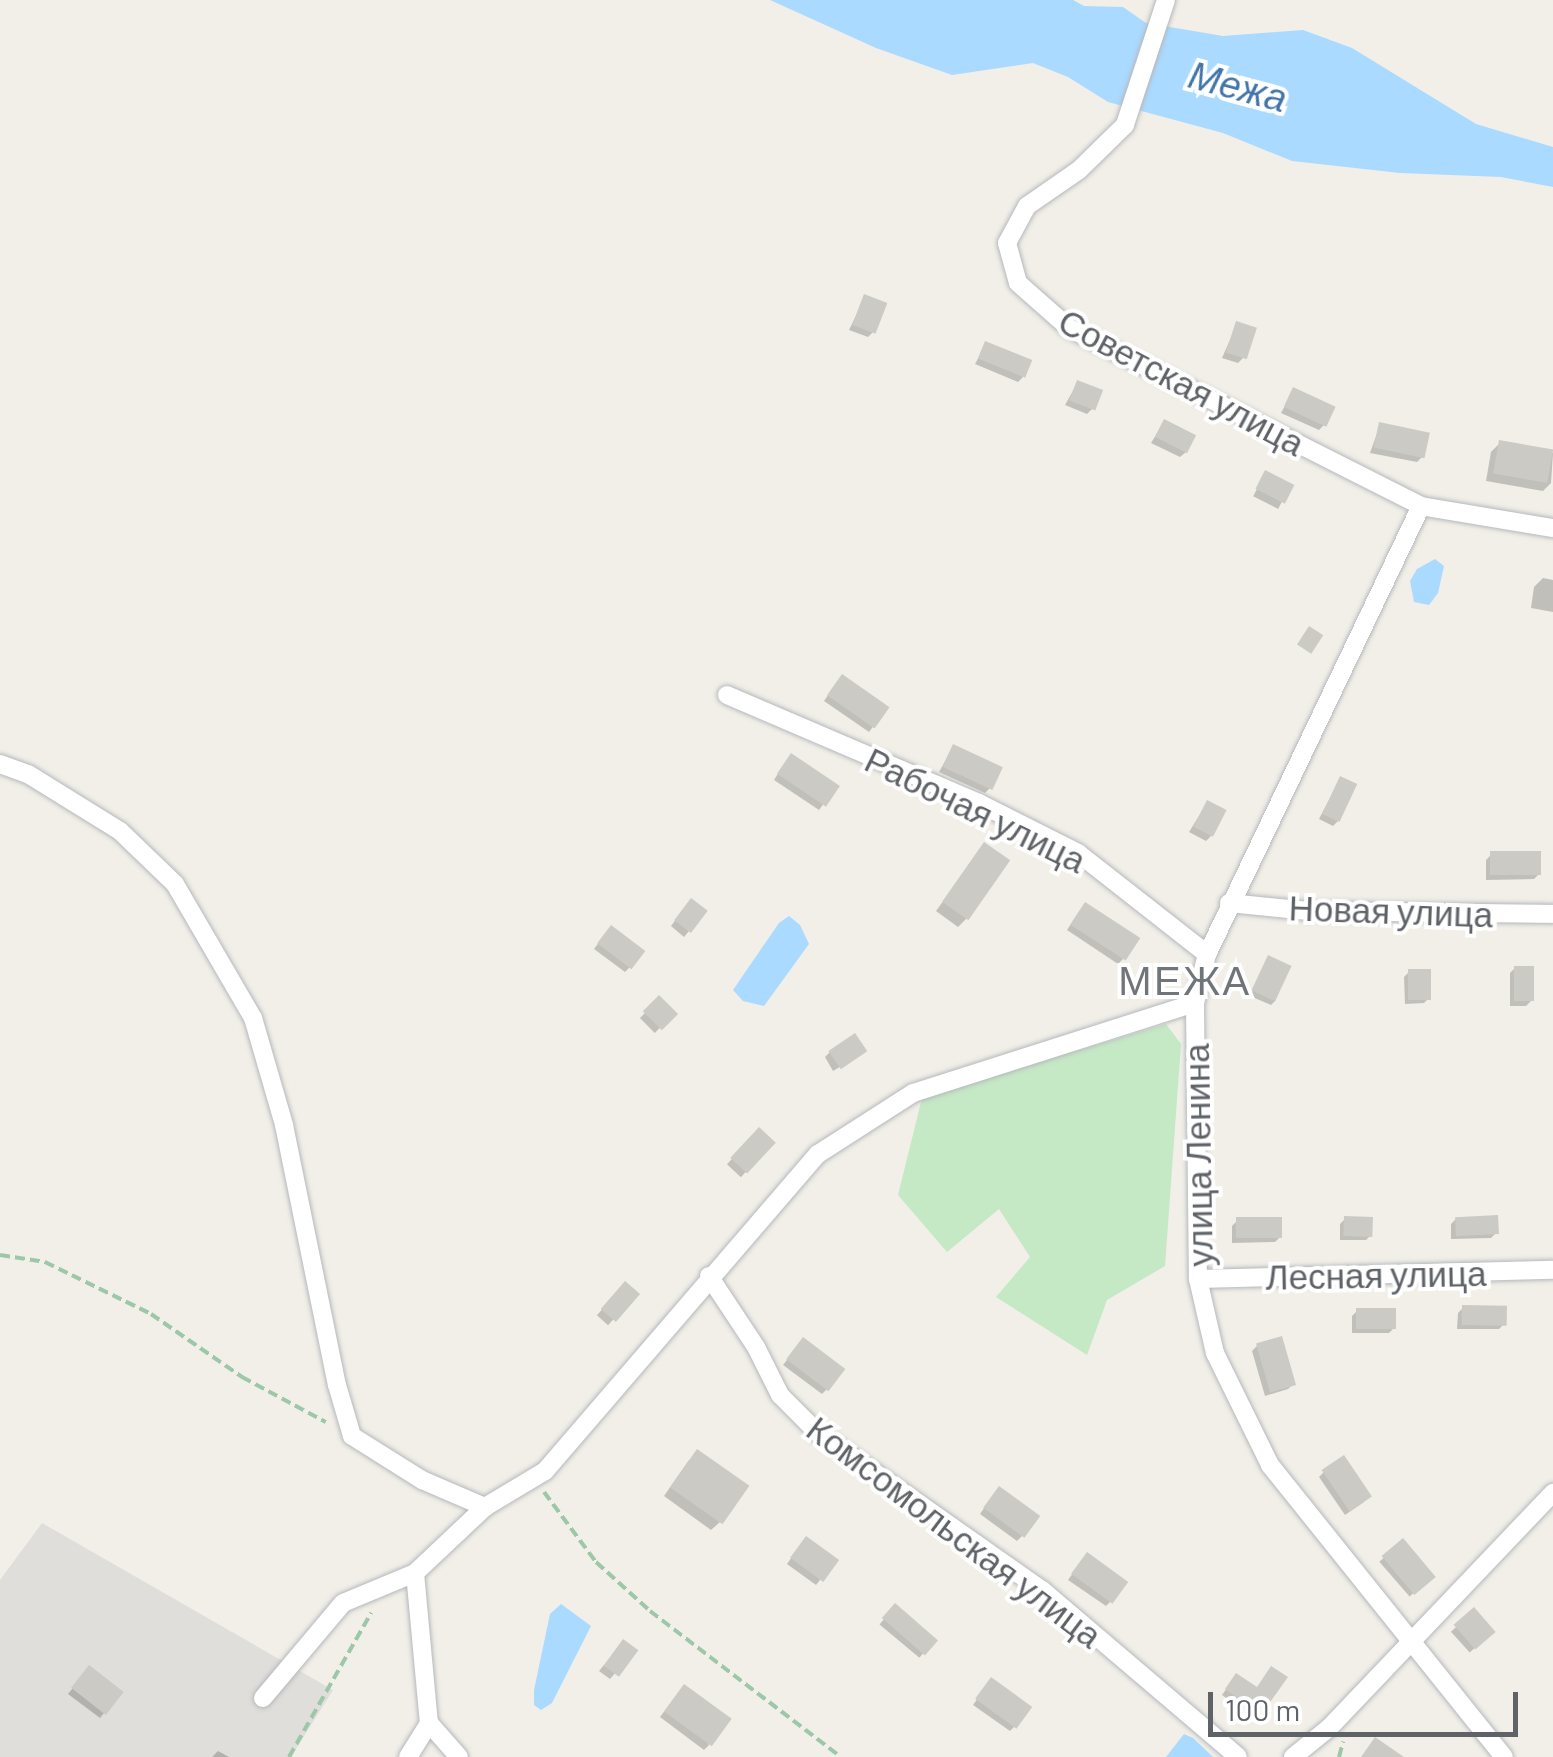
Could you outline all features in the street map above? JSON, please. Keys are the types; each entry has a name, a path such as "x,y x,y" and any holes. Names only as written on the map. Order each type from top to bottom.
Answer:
{"street":[{"name":"Советская улица","path":"1164,4 1125,125 1079,170 1027,206 1008,243 1018,283 1069,328 1422,506 1553,528"},
{"name":"улица Ленина","path":"1422,506 1207,954 1194,1003 1198,1279 1215,1353 1270,1465 1504,1757"},
{"name":"Рабочая улица","path":"727,695 979,802 1078,853 1207,954"},
{"path":"0,764 28,774 120,831 175,884 253,1018 284,1125 337,1385 352,1436 422,1480 485,1507"},
{"name":"Новая улица","path":"1229,903 1309,910 1553,914"},
{"path":"263,1698 343,1604 415,1573 485,1507 535,1480 818,1154 912,1093 1194,1003"},
{"name":"Лесная улица","path":"1198,1279 1553,1270"},
{"name":"Комсомольская улица","path":"709,1276 756,1347 780,1395 817,1432 1042,1590 1238,1757"},
{"path":"1292,1757 1330,1728 1408,1640 1553,1493"},
{"path":"415,1573 429,1723 459,1757"},
{"path":"408,1757 429,1723"}],"path":[{"path":"0,1255 45,1262 151,1314 242,1376 352,1436"},
{"path":"535,1480 596,1562 650,1611 842,1757"},
{"path":"288,1757 387,1585"}],"shaded area":[{"path":"42,1523 333,1690 291,1757 0,1757 0,1580"}],"green space":[{"path":"1166,1024 1181,1044 1165,1266 1107,1300 1087,1355 996,1297 1030,1257 999,1209 947,1252 898,1195 922,1098"}],"water":[{"name":"Межа","path":"770,0 1073,0 1084,6 1123,7 1146,23 1223,36 1303,30 1352,48 1476,124 1553,147 1553,187 1501,177 1400,173 1292,161 1223,133 1108,102 1068,77 1033,63 952,75 876,48"},
{"path":"1435,559 1444,566 1438,593 1429,605 1414,602 1410,581 1417,569"},
{"path":"789,916 800,925 809,944 764,1006 743,1001 733,990 779,923"},
{"path":"561,1604 591,1626 552,1703 541,1710 534,1705 534,1690 550,1614"},
{"path":"1184,1734 1193,1738 1213,1757 1166,1757"}],"building":[{"path":"864,294 887,303 876,334 852,325"},
{"path":"1236,321 1257,328 1247,359 1226,352"},
{"path":"985,341 1032,360 1025,378 978,359"},
{"path":"1077,380 1103,390 1095,411 1069,401"},
{"path":"1293,387 1336,407 1326,427 1284,407"},
{"path":"1164,419 1196,435 1187,453 1155,437"},
{"path":"1379,422 1430,433 1424,458 1374,447"},
{"path":"1499,440 1553,450 1547,483 1493,473"},
{"path":"1265,470 1294,485 1285,504 1255,489"},
{"path":"1309,626 1323,635 1311,654 1297,644"},
{"path":"842,674 890,707 875,729 827,695"},
{"path":"953,744 1003,767 992,790 942,767"},
{"path":"791,753 840,786 826,807 777,774"},
{"path":"1340,776 1357,784 1339,822 1322,814"},
{"path":"1207,800 1227,810 1213,837 1193,827"},
{"path":"984,842 1010,860 968,920 942,902"},
{"path":"1490,851 1541,851 1541,875 1490,875"},
{"path":"691,898 708,911 691,933 674,920"},
{"path":"1085,902 1140,938 1126,961 1070,925"},
{"path":"611,925 645,951 631,969 597,943"},
{"path":"1268,955 1292,966 1275,1001 1252,990"},
{"path":"1514,966 1534,966 1534,1001 1514,1001"},
{"path":"1408,969 1431,969 1431,1000 1408,1000"},
{"path":"659,995 678,1014 662,1030 643,1011"},
{"path":"855,1033 867,1051 841,1069 828,1051"},
{"path":"759,1127 776,1143 747,1173 730,1158"},
{"path":"1498,1215 1499,1234 1456,1236 1455,1217"},
{"path":"1344,1216 1373,1217 1372,1237 1343,1236"},
{"path":"1236,1217 1282,1217 1282,1238 1236,1238"},
{"path":"625,1281 640,1294 616,1322 601,1309"},
{"path":"1462,1305 1507,1306 1507,1326 1462,1325"},
{"path":"1356,1308 1396,1308 1396,1329 1356,1329"},
{"path":"1282,1336 1296,1385 1270,1392 1256,1343"},
{"path":"803,1337 845,1369 828,1391 786,1359"},
{"path":"697,1449 749,1486 722,1524 670,1488"},
{"path":"1344,1455 1372,1496 1350,1512 1322,1470"},
{"path":"999,1486 1040,1516 1024,1538 983,1508"},
{"path":"806,1536 839,1560 823,1582 790,1558"},
{"path":"1403,1538 1436,1577 1414,1595 1382,1556"},
{"path":"1087,1552 1128,1582 1112,1604 1071,1574"},
{"path":"895,1603 938,1640 925,1655 882,1618"},
{"path":"1474,1607 1496,1632 1475,1650 1454,1625"},
{"path":"623,1639 638,1650 619,1677 604,1666"},
{"path":"89,1665 124,1692 106,1715 71,1688"},
{"path":"1271,1666 1288,1677 1261,1715 1225,1689 1236,1673 1257,1687"},
{"path":"991,1677 1032,1707 1016,1729 975,1699"},
{"path":"684,1684 732,1719 712,1746 664,1712"},
{"path":"1375,1737 1404,1757 1361,1757"}],"district":[{"name":"МЕЖА","path":"1185,979"}]}
